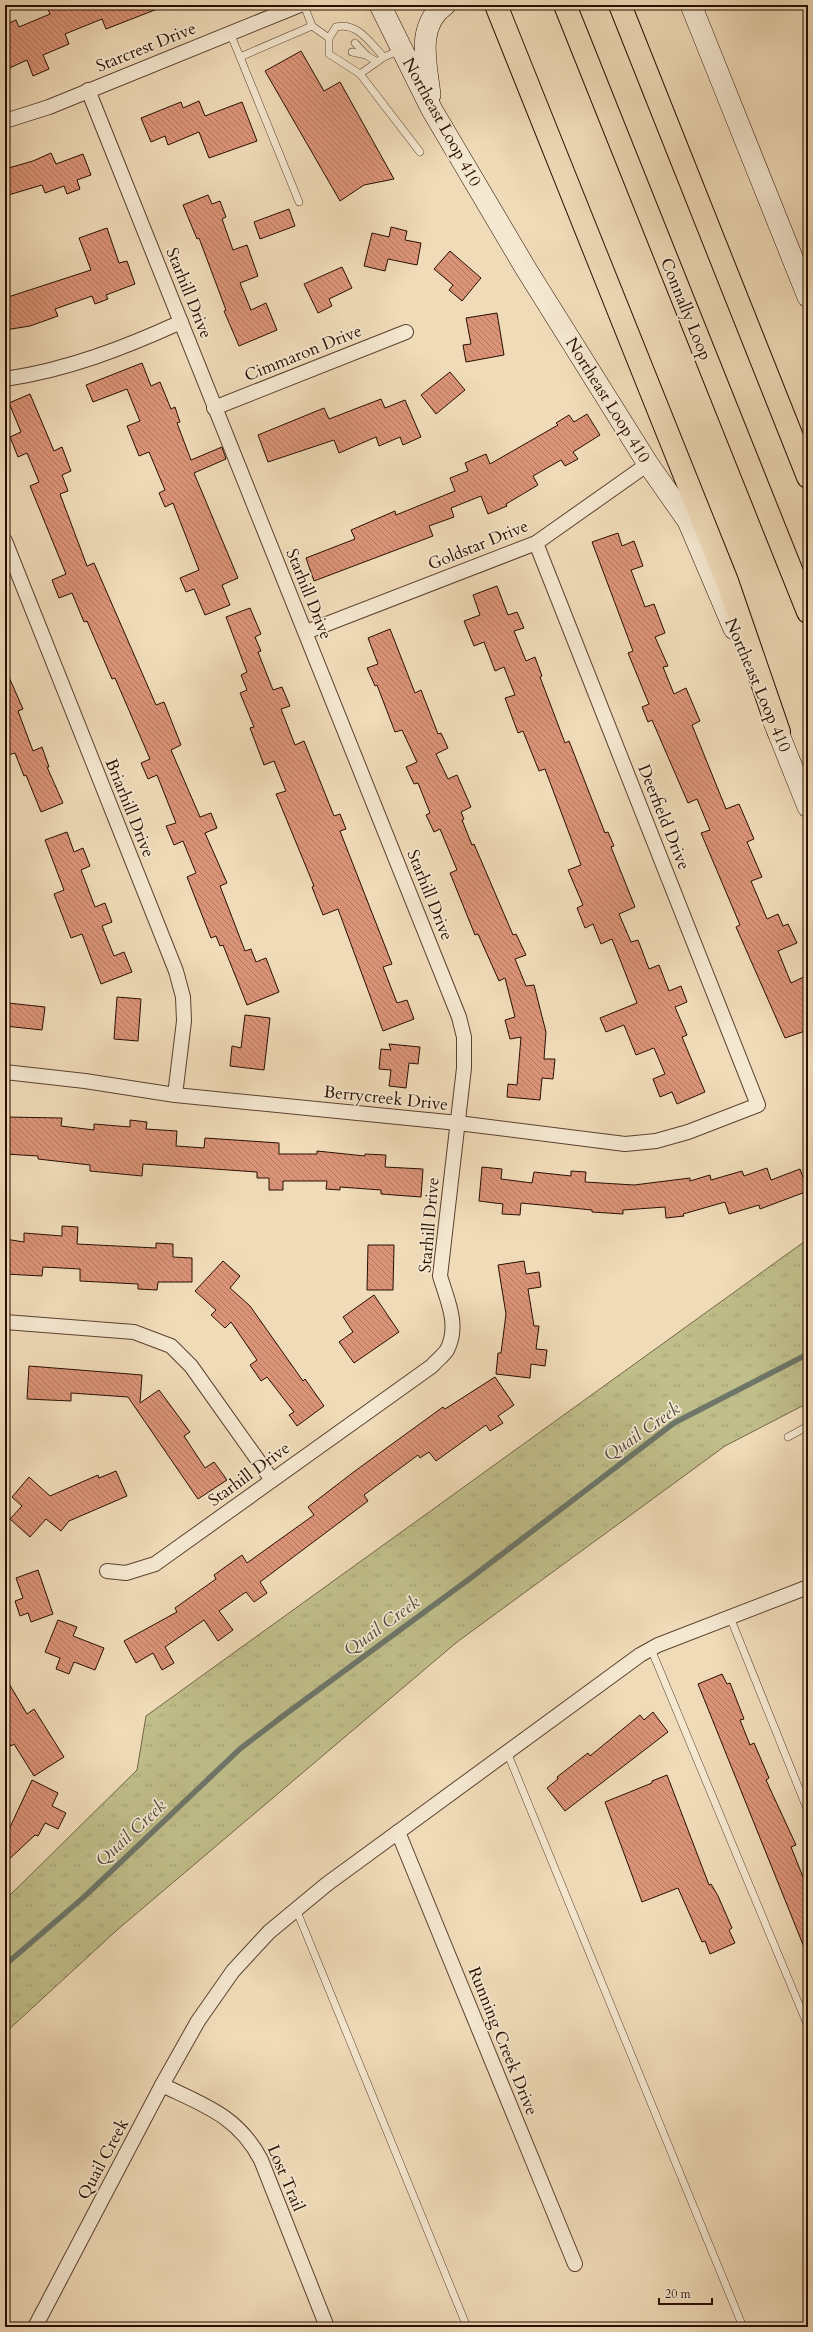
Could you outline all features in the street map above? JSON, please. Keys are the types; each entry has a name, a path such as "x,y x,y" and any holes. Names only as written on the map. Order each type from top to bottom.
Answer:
{"highway":[{"path":"496,5 727,581 778,732"},
{"name":"Connally Loop","path":"565,5 808,612"},
{"path":"620,5 808,477"}],"main road":[{"name":"Northeast Loop 410","path":"380,5 393,54 432,110 526,269 648,464 688,521 778,732 808,807"},
{"path":"432,110 425,49 427,26 445,5"},
{"path":"690,5 808,297"}],"street":[{"name":"Starcrest Drive","path":"5,121 49,107 300,5"},
{"name":"Starhill Drive","path":"88,90 459,1017 464,1037 464,1068 440,1276 450,1302 453,1328 446,1351 432,1366 155,1564 126,1573 107,1571"},
{"path":"5,379 29,376 81,363 131,344 181,322"},
{"name":"Cimmaron Drive","path":"214,408 406,332"},
{"name":"Goldstar Drive","path":"306,632 536,543 648,464"},
{"name":"Briarhill Drive","path":"5,541 176,971 183,997 184,1021 175,1095"},
{"name":"Deerfield Drive","path":"536,543 758,1105"},
{"name":"Berrycreek Drive","path":"5,1072 85,1081 175,1095 458,1123 625,1144 656,1140 688,1132 758,1105"},
{"path":"5,1322 134,1332 171,1346 191,1366 272,1480"},
{"name":"Quail Creek","path":"35,2327 162,2085 198,2021 233,1971 269,1932 327,1884 651,1648 808,1586"},
{"name":"Running Creek Drive","path":"398,1832 574,2264"},
{"name":"Lost Trail","path":"162,2085 211,2109 233,2123 252,2144 261,2160 327,2327"}],"lane":[{"path":"304,5 312,26 329,38 334,46"},
{"path":"360,74 377,62 393,54 358,29 345,25 336,27 329,38 329,54 360,74 420,152"},
{"path":"240,57 312,26"},
{"path":"230,33 299,202"},
{"path":"329,38 337,37"},
{"path":"355,43 366,55 377,62"},
{"path":"352,52 366,55"},
{"path":"788,1437 808,1426"},
{"path":"730,1617 808,1811"},
{"path":"651,1648 808,2026"},
{"path":"507,1752 743,2327"},
{"path":"296,1909 467,2327"}],"green space":[{"path":"808,1239 808,1403 725,1446 457,1642 117,1930 5,2033 5,1900 137,1770 146,1716"}],"building":[{"path":"46,5 165,6 106,29 102,19 65,34 69,44 43,55 49,69 33,76 27,60 5,70 5,25 16,20 19,27 50,14"},
{"path":"301,51 324,91 340,82 394,179 364,185 340,201 265,71"},
{"path":"199,101 205,116 242,102 257,141 209,158 199,132 168,145 165,136 151,142 141,118 181,102 183,108"},
{"path":"51,153 56,164 83,154 91,175 77,180 80,189 67,194 64,186 45,193 42,185 5,196 5,169 33,161"},
{"path":"208,195 212,204 220,201 226,217 222,219 233,250 247,245 258,276 240,283 251,310 266,303 277,330 239,346 224,311 226,310 199,238 197,239 183,205"},
{"path":"289,209 295,226 260,239 254,222"},
{"path":"391,227 407,231 405,240 421,243 417,265 388,259 385,271 364,266 372,233 389,237"},
{"path":"107,228 119,263 127,261 135,284 106,295 108,299 95,304 92,296 55,309 58,316 30,326 5,330 5,298 91,270 79,238"},
{"path":"450,251 481,278 462,301 449,290 453,285 434,269"},
{"path":"342,267 352,288 329,299 332,306 318,313 304,284"},
{"path":"497,313 504,355 466,362 463,345 471,344 466,318"},
{"path":"142,363 151,386 160,382 171,409 175,407 180,422 177,423 191,460 222,447 226,459 194,473 238,578 222,585 230,605 205,615 194,589 186,592 180,578 199,570 173,503 165,507 159,493 165,490 149,452 139,456 127,426 140,421 127,389 93,402 86,385"},
{"path":"450,372 465,390 436,414 421,395"},
{"path":"30,394 54,451 62,447 71,471 62,475 68,491 60,494 87,566 94,563 156,705 164,702 181,745 171,750 200,817 211,813 217,828 205,833 227,883 220,886 245,951 251,949 256,962 266,958 279,992 247,1005 223,945 220,946 216,936 211,938 187,877 196,873 183,841 174,845 166,826 176,823 157,775 148,779 141,763 150,759 115,678 112,679 87,621 84,622 72,593 59,598 52,580 66,574 30,486 39,482 27,453 18,457 10,437 21,432 9,403"},
{"path":"381,399 385,408 405,400 421,437 403,445 400,437 379,446 376,437 339,453 334,440 268,462 258,435 324,408 329,419"},
{"path":"587,414 600,435 573,452 578,459 565,466 561,460 533,476 538,485 506,504 507,506 488,514 481,496 451,508 454,517 429,526 433,536 314,581 306,558 355,539 351,530 395,511 396,515 455,491 450,478 468,471 465,463 486,454 490,464 558,425 556,423 569,415 574,422"},
{"path":"618,533 622,546 634,541 643,566 631,570 645,607 654,604 665,633 655,637 668,666 663,667 674,694 686,688 700,721 692,725 726,809 739,804 754,839 747,842 762,877 751,881 767,919 778,914 783,926 788,924 797,943 778,951 791,983 808,975 808,1030 785,1038 736,927 740,925 701,833 710,830 697,799 688,803 652,720 648,722 642,707 649,704 628,653 633,651 592,542"},
{"path":"497,586 508,615 517,612 524,628 514,631 526,661 535,657 542,676 540,677 565,743 569,741 605,833 608,832 614,846 611,847 635,907 619,914 631,942 638,940 649,969 659,965 669,991 681,986 687,1002 675,1007 687,1035 682,1037 705,1092 677,1104 672,1092 660,1097 653,1079 665,1074 654,1048 636,1055 624,1025 606,1032 600,1018 637,1003 612,939 601,944 593,924 585,928 577,908 583,905 568,870 581,865 545,769 539,771 523,731 518,733 505,698 515,695 504,667 495,671 484,642 474,646 464,621 480,615 473,595"},
{"path":"250,608 261,634 255,637 261,651 258,652 273,690 282,687 290,706 281,709 295,745 304,741 334,816 340,814 346,829 340,831 392,964 383,967 397,1003 407,1000 414,1019 383,1031 338,909 323,915 312,887 314,886 276,794 286,791 274,761 264,765 250,728 254,727 240,693 247,690 241,675 247,672 226,617"},
{"path":"390,629 415,693 421,690 438,734 441,733 448,748 436,754 448,779 457,775 471,807 461,812 464,819 462,820 472,845 474,844 513,935 516,934 526,955 515,959 526,986 534,985 546,1032 544,1059 555,1059 553,1079 542,1078 540,1100 507,1097 508,1084 517,1085 521,1037 510,1039 505,1020 515,1017 505,978 499,981 478,934 475,935 450,873 457,870 440,829 434,832 426,815 430,813 418,783 414,784 406,767 417,762 402,730 395,732 377,685 375,686 367,668 378,664 368,638"},
{"path":"5,668 23,709 18,711 33,751 42,747 49,767 47,767 63,803 41,812 15,753 8,755 5,746"},
{"path":"67,832 74,852 83,848 90,866 81,870 95,907 105,903 112,922 102,926 114,956 124,952 132,972 101,984 82,934 71,938 54,894 64,890 45,840"},
{"path":"117,997 141,999 138,1041 114,1039"},
{"path":"8,1003 45,1007 42,1030 5,1026"},
{"path":"245,1015 270,1018 264,1070 230,1066 232,1046 241,1048"},
{"path":"389,1044 420,1047 418,1064 409,1063 406,1088 389,1086 391,1070 379,1069 381,1049 391,1050"},
{"path":"5,1117 62,1118 61,1126 94,1130 94,1124 130,1127 130,1120 147,1122 146,1129 177,1131 176,1146 204,1148 205,1138 279,1143 279,1154 317,1154 317,1151 365,1156 365,1154 386,1155 385,1167 423,1169 421,1197 381,1194 381,1190 340,1187 340,1190 326,1189 327,1181 283,1181 283,1190 269,1190 269,1178 257,1178 257,1172 143,1164 142,1176 90,1171 90,1165 38,1159 38,1156 5,1154"},
{"path":"482,1167 502,1169 501,1179 532,1183 534,1172 571,1176 571,1171 586,1172 585,1182 634,1185 690,1178 690,1181 710,1175 711,1180 742,1171 744,1176 767,1168 771,1180 800,1169 808,1191 760,1209 759,1205 729,1214 725,1202 683,1214 684,1216 666,1218 665,1207 623,1210 623,1214 592,1212 592,1210 521,1203 520,1215 502,1214 503,1204 479,1201"},
{"path":"62,1226 78,1227 77,1244 156,1248 156,1243 173,1244 173,1257 192,1258 192,1282 158,1282 157,1290 138,1289 138,1284 80,1281 80,1269 43,1267 42,1276 5,1274 5,1239 24,1242 24,1233 62,1236"},
{"path":"368,1245 394,1245 393,1290 367,1290"},
{"path":"223,1261 240,1276 230,1288 250,1306 303,1381 305,1379 324,1406 297,1426 289,1415 294,1412 267,1377 261,1381 250,1365 257,1360 231,1322 225,1328 211,1315 216,1310 195,1291"},
{"path":"524,1261 526,1274 539,1272 541,1287 528,1289 534,1326 539,1326 536,1349 547,1350 545,1366 531,1364 530,1378 496,1374 498,1353 501,1353 506,1314 498,1265"},
{"path":"374,1295 399,1332 354,1363 339,1342 353,1332 343,1317"},
{"path":"29,1366 142,1375 140,1403 159,1390 190,1432 184,1436 205,1468 214,1462 227,1480 198,1499 128,1397 71,1393 71,1401 27,1399"},
{"path":"495,1377 514,1405 498,1416 503,1423 490,1431 486,1425 436,1461 429,1452 420,1458 418,1455 364,1495 368,1501 260,1582 267,1593 254,1602 246,1592 219,1611 233,1630 218,1641 204,1620 165,1647 174,1663 162,1670 153,1653 136,1663 124,1641 177,1612 175,1608 216,1579 214,1575 242,1555 247,1563 314,1515 308,1507 355,1471 443,1407 445,1409"},
{"path":"116,1471 127,1496 69,1521 61,1531 46,1519 30,1537 10,1519 22,1506 12,1497 29,1477 50,1496 98,1475 99,1478"},
{"path":"38,1570 53,1614 31,1622 28,1613 20,1616 15,1601 23,1598 16,1578"},
{"path":"58,1620 77,1627 73,1636 104,1648 95,1670 74,1662 69,1674 56,1669 60,1658 45,1652"},
{"path":"722,1674 727,1684 730,1683 744,1719 740,1720 750,1745 754,1743 769,1778 766,1780 796,1845 791,1847 803,1877 808,1875 808,1957 698,1684"},
{"path":"5,1677 27,1714 34,1709 64,1757 34,1776 14,1744 11,1746 5,1736"},
{"path":"653,1712 668,1732 565,1811 547,1788 558,1779 557,1777 588,1753 590,1756 640,1715 644,1720"},
{"path":"667,1775 709,1885 711,1884 718,1896 732,1928 729,1930 735,1943 710,1954 705,1941 702,1942 678,1888 642,1902 605,1802 652,1783 652,1781"},
{"path":"32,1780 58,1793 52,1806 66,1813 58,1829 45,1823 38,1836 35,1835 5,1863 5,1838"}],"waterway":[{"name":"Quail Creek","path":"5,1965 84,1897 241,1748 472,1577 674,1423 808,1354"}]}
